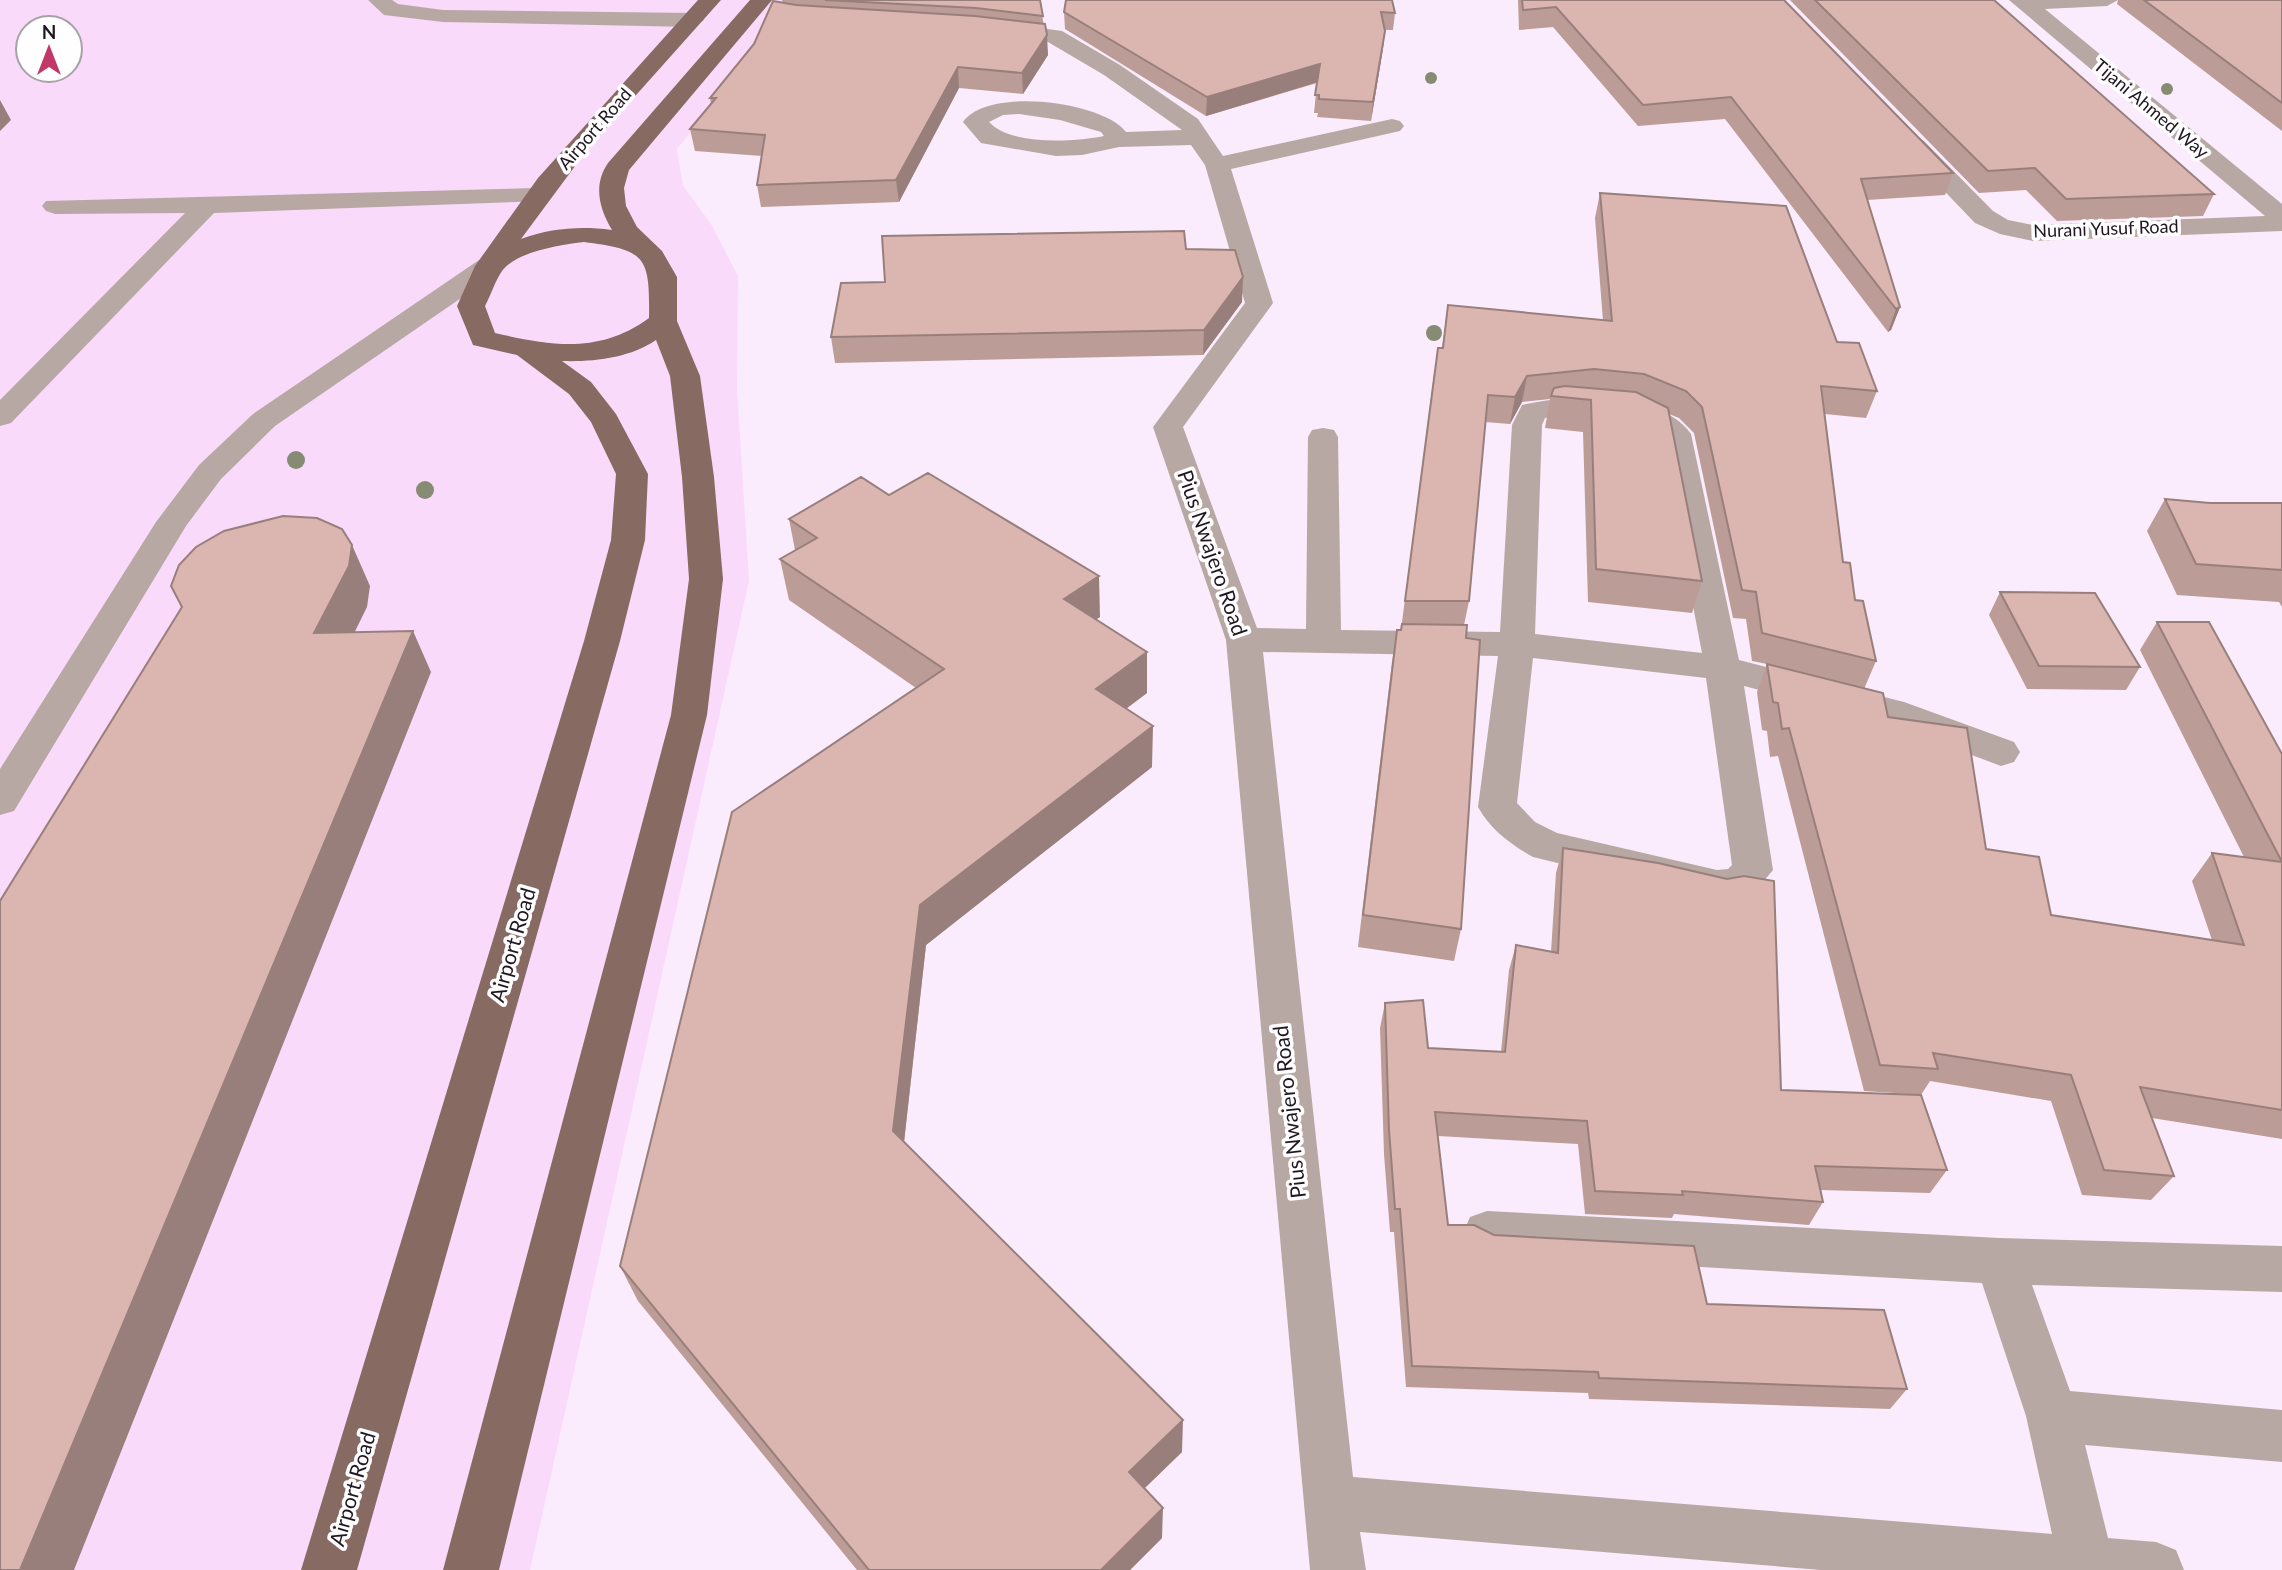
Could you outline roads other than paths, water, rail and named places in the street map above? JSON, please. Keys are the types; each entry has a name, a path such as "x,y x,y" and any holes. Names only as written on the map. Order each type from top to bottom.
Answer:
{"main road":[{"name":"Airport Road","path":"489,266 536,196 710,0"},
{"name":"Airport Road","path":"633,240 613,207 609,185 617,168 769,7"},
{"path":"471,1570 689,715 706,579 698,477 685,376 663,321 663,277 653,257 633,240 584,234 550,239 521,248 489,266 471,306 483,339 528,350 596,352 629,344 663,321"},
{"name":"Airport Road","path":"329,1570 594,667 628,540 632,474 605,420 580,388 528,350"}],"street":[{"path":"379,0 392,10 443,16 692,20"},
{"path":"2023,2 2107,0"},
{"name":"Tijani Ahmed Way","path":"2023,2 2282,217"},
{"name":"Pius Nwajero Road","path":"964,26 1054,36 1112,70 1190,124 1208,151 1259,303 1167,427 1244,640 1329,1502 1338,1570"},
{"path":"1119,140 1110,127 1055,111 994,109 980,115 975,122 990,138 1056,149 1082,148 1119,140 1208,151 1392,126"},
{"name":"Nurani Yusuf Road","path":"1898,128 1983,217 2000,226 2033,233 2282,223"},
{"path":"55,205 207,205 536,196"},
{"path":"0,417 207,205"},
{"path":"0,801 172,522 210,472 264,420 489,266"},
{"path":"1558,406 1640,412 1659,419 1676,434 1723,668 1753,870 1738,884 1717,886 1547,846 1521,832 1497,807 1517,644 1527,425 1533,411 1558,406"},
{"path":"1323,437 1324,641"},
{"path":"1244,640 1517,644 1723,668 1891,711 2001,752"},
{"path":"1487,1233 1999,1261 2282,1269"},
{"path":"1999,1261 2052,1416 2086,1563"},
{"path":"2052,1416 2282,1436"},
{"path":"1329,1502 2156,1570"}]}
